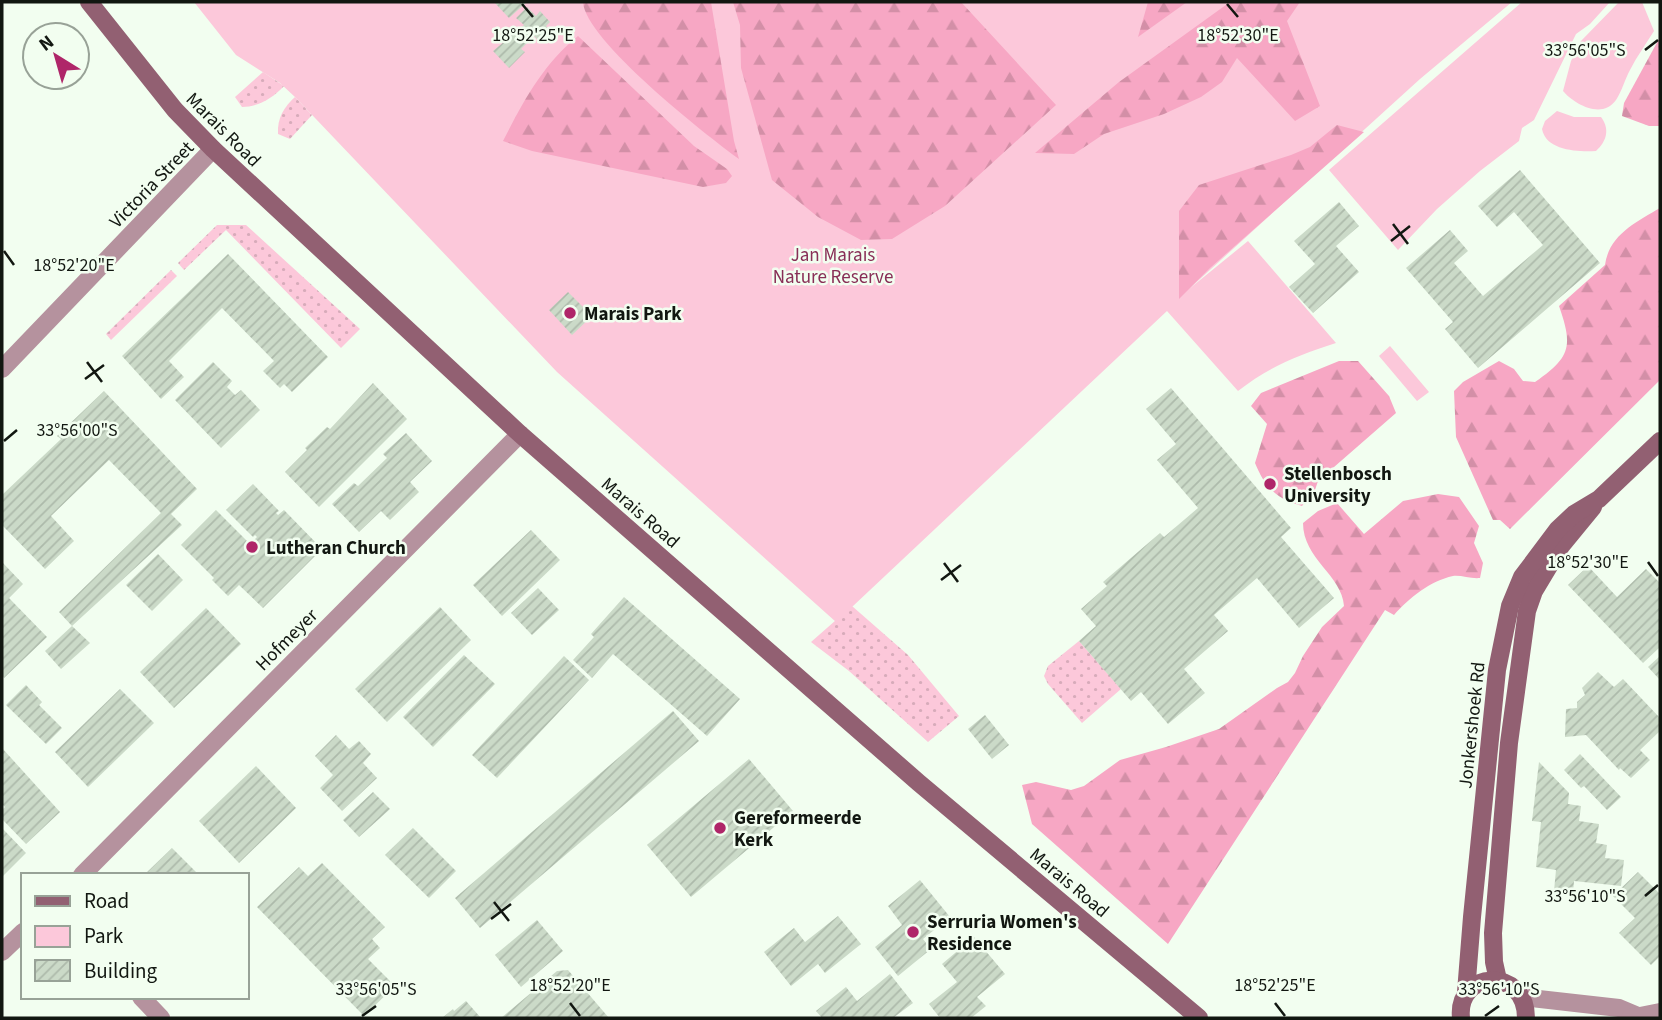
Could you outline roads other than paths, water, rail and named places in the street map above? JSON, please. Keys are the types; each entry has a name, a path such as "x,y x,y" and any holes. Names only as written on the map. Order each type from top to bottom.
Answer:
{"street":[{"name":"Marais Road","path":"89,2 166,99 213,149 520,434 919,783 1199,1018"},
{"name":"Victoria Street","path":"2,369 213,149"},
{"name":"Hofmeyer","path":"84,873 520,434"},
{"name":"Jonkershoek Rd","path":"1458,1017 1466,992 1497,670 1510,607 1522,577 1558,529 1574,514 1599,499 1660,441"},
{"name":"Jonkershoek Rd","path":"1498,980 1493,933 1509,743 1527,611 1534,591 1560,546 1584,522 1599,499"},
{"path":"2,953 21,934"},
{"path":"1466,992 1478,984 1498,980 1508,983 1522,997 1526,1018"},
{"path":"1522,997 1619,1008 1634,1017 1660,1012"},
{"path":"143,999 161,1018"}],"place":[{"name":"Marais Park","path":"570,313"},
{"name":"Stellenbosch University","path":"1270,484"},
{"name":"Lutheran Church","path":"252,547"},
{"name":"Gereformeerde Kerk","path":"720,828"},
{"name":"Serruria Women's Residence","path":"913,932"}],"park label":[{"name":"Jan Marais Nature Reserve","path":"833,265"}]}
